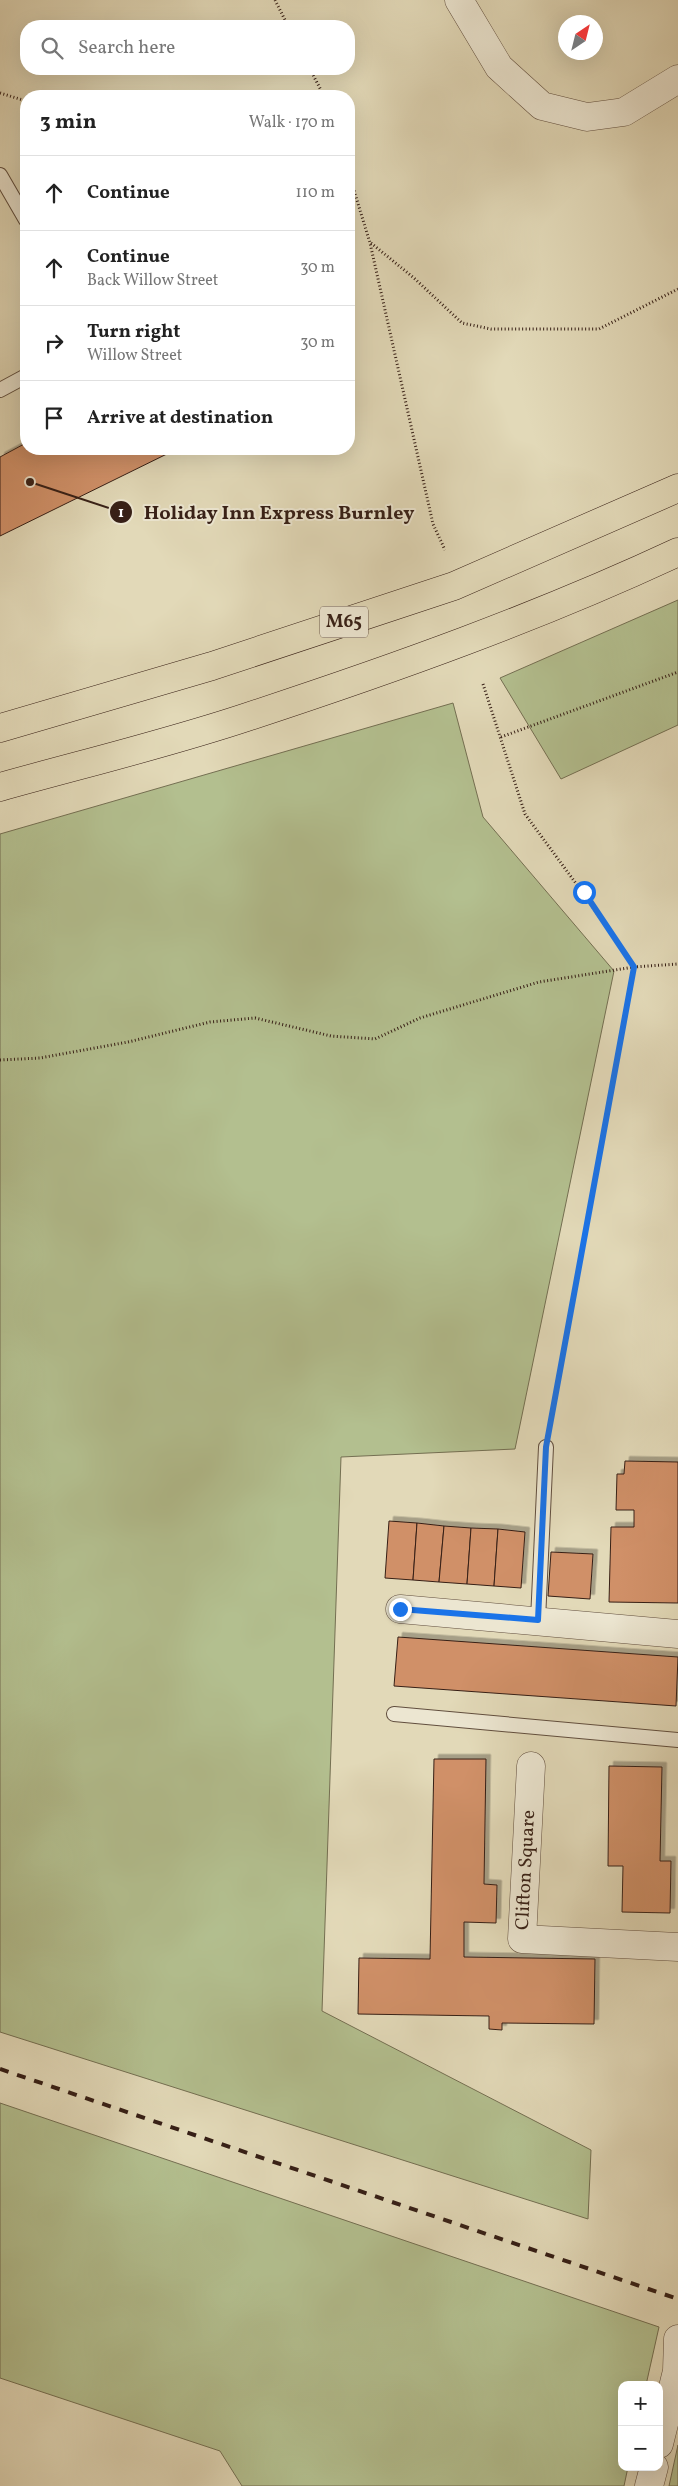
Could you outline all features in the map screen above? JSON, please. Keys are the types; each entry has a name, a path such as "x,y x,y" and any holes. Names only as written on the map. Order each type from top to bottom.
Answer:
{"highway":[{"name":"M65","path":"0,728 212,666 454,586 678,488"},
{"path":"0,787 255,714 479,636 624,577 678,552"}],"street":[{"path":"459,0 499,67 542,106 587,117 624,112 678,79"},
{"path":"400,1609 678,1634"},
{"name":"Clifton Square","path":"531,1766 522,1939 678,1947"},
{"path":"663,2427 676,2371 678,2339"},
{"path":"649,2486 653,2471"}],"lane":[{"path":"0,175 20,210"},
{"path":"0,390 20,379"},
{"path":"538,1620 546,1447"},
{"path":"394,1714 678,1740"}],"path":[{"path":"275,0 285,20"},
{"path":"313,75 321,90"},
{"path":"0,93 20,99"},
{"path":"355,194 370,243 433,524 444,550"},
{"path":"370,243 414,278 462,323 491,329 599,329 678,289"},
{"path":"501,737 678,672"},
{"path":"483,684 525,814 584,892 634,967 546,1447"},
{"path":"0,1060 40,1058 128,1042 210,1022 255,1018 331,1036 374,1039 420,1018 539,982 634,967 678,964"}],"green space":[{"path":"678,600 678,725 561,779 500,678"},
{"path":"453,703 483,817 614,971 515,1449 341,1457 322,2011 591,2150 588,2219 0,2032 0,834"},
{"path":"0,2103 659,2327 647,2381 618,2381 618,2471 627,2471 624,2486 242,2486 220,2451 0,2378"},
{"path":"678,2445 678,2486 669,2486"}],"building":[{"path":"20,446 20,455 165,455 0,536 0,457"},
{"path":"625,1461 678,1462 678,1603 609,1602 611,1527 634,1527 634,1510 616,1510 617,1474 624,1474"},
{"path":"389,1521 417,1523 413,1580 385,1578"},
{"path":"417,1523 444,1526 439,1582 413,1580"},
{"path":"444,1526 471,1528 467,1584 439,1582"},
{"path":"471,1528 498,1529 494,1586 467,1584"},
{"path":"498,1529 525,1532 521,1588 494,1586"},
{"path":"551,1552 593,1554 590,1599 548,1596"},
{"path":"398,1637 678,1657 676,1706 394,1686"},
{"path":"434,1759 486,1759 484,1884 497,1885 496,1923 464,1922 464,1957 595,1959 594,2024 502,2023 502,2030 489,2029 489,2016 358,2014 359,1958 430,1959"},
{"path":"609,1766 662,1767 660,1861 671,1861 670,1913 622,1912 623,1866 608,1866"}],"railway":[{"path":"0,2069 678,2299"}],"place":[{"name":"Holiday Inn Express Burnley","path":"30,482"}],"route":[{"path":"400,1609 538,1620 542,1492 546,1447 634,967 606,929 584,892"}]}
